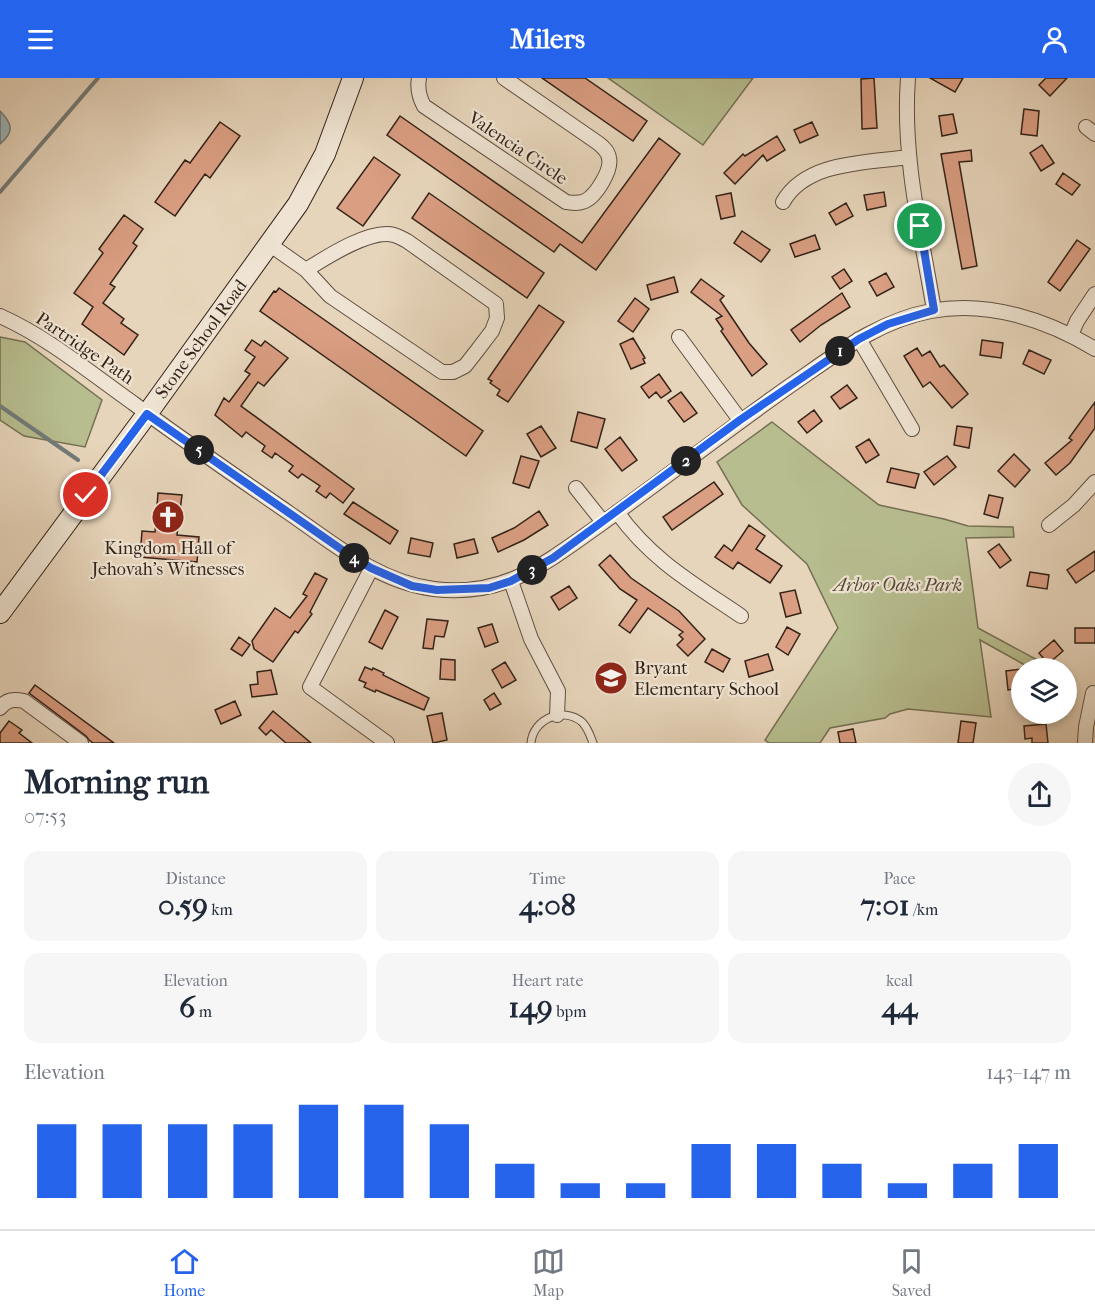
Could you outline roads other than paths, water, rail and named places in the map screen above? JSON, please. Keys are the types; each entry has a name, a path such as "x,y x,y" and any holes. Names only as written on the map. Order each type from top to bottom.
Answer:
{"main road":[{"name":"Stone School Road","path":"0,613 298,204 325,154 353,78"}],"street":[{"name":"Valencia Circle","path":"419,78 419,97 424,106 566,202 576,204 584,202 591,197 608,173 609,156 605,150 504,78"},
{"path":"908,78 906,122 908,157 934,310"},
{"path":"783,202 788,192 796,184 831,168 908,157"},
{"path":"269,244 306,270 330,296 442,372 453,372 465,366 492,331 497,318 496,304 407,241 393,234 363,240 340,250 306,270"},
{"path":"1071,335 1077,321 1095,294"},
{"name":"Partridge Path","path":"0,316 53,345 147,414 348,554 371,568 412,586 437,590 489,588 511,581 553,558 740,420 859,339 888,324 934,310 1003,312 1023,316 1071,335 1095,349"},
{"path":"679,337 740,420"},
{"path":"859,339 912,429"},
{"path":"1049,525 1074,505 1095,482"},
{"path":"576,488 603,522"},
{"path":"617,512 649,551 741,616"},
{"path":"371,568 310,687 387,743"},
{"path":"511,581 531,639 558,691 557,715"},
{"path":"1085,743 1093,693"},
{"path":"0,708 4,703 14,699 24,701 81,743"}],"lane":[{"path":"531,743 536,728 545,719 557,715 570,716 581,722 589,731 593,743"}],"water":[{"path":"0,111 9,124 10,131 0,144"}],"waterway":[{"path":"0,192 98,78"},
{"path":"0,406 78,460"}],"place":[{"name":"Kingdom Hall of Jehovah's Witnesses","path":"168,517"},
{"name":"Bryant Elementary School","path":"611,678"}],"park label":[{"name":"Arbor Oaks Park","path":"898,585"}]}
